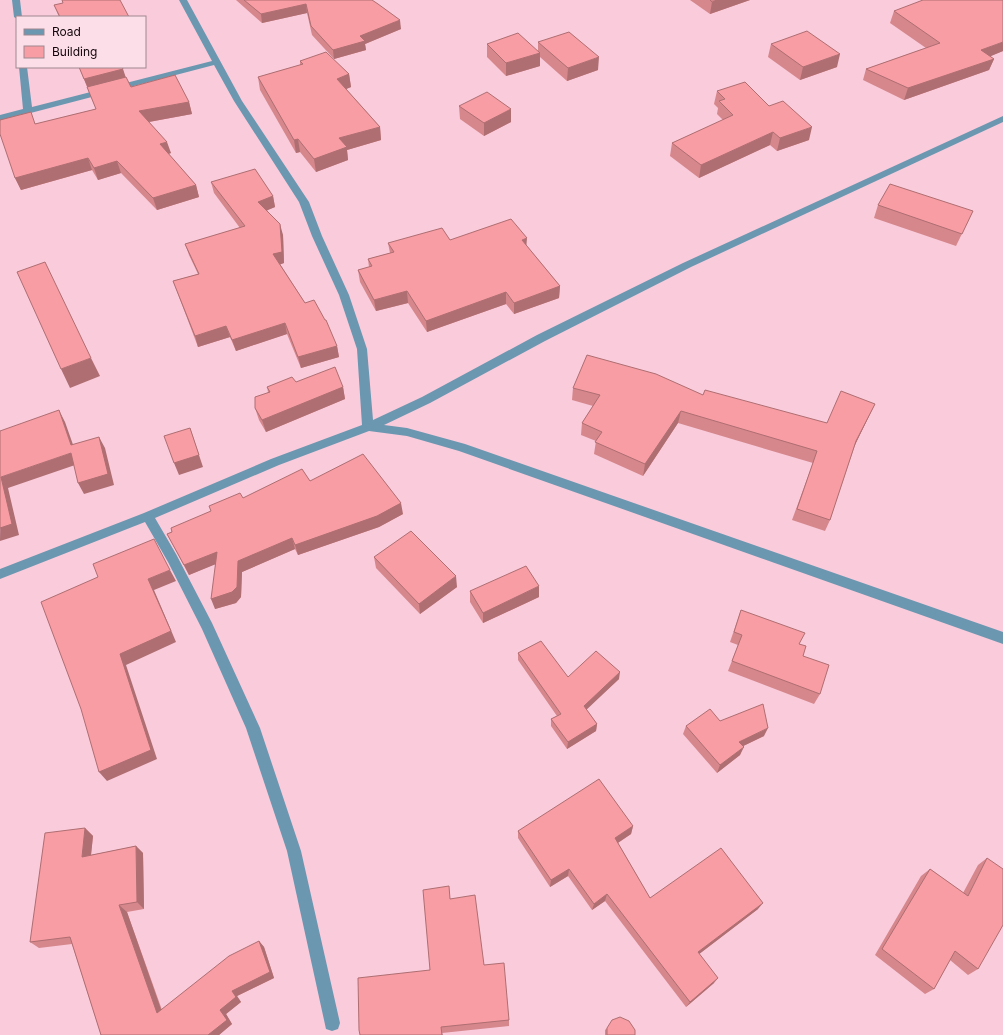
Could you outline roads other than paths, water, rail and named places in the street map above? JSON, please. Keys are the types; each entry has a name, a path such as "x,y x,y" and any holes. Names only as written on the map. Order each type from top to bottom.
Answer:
{"street":[{"path":"16,0 18,16"},
{"path":"182,0 218,62 238,101 304,202 317,236 344,295 362,348 368,427"},
{"path":"0,118 218,62"},
{"path":"23,68 28,112"},
{"path":"0,574 148,516 275,462 368,427 426,400 541,338 687,265 1003,119"},
{"path":"368,427 408,432 461,447 1003,638"},
{"path":"148,516 172,558 207,627 253,728 294,851 332,1023"}]}
